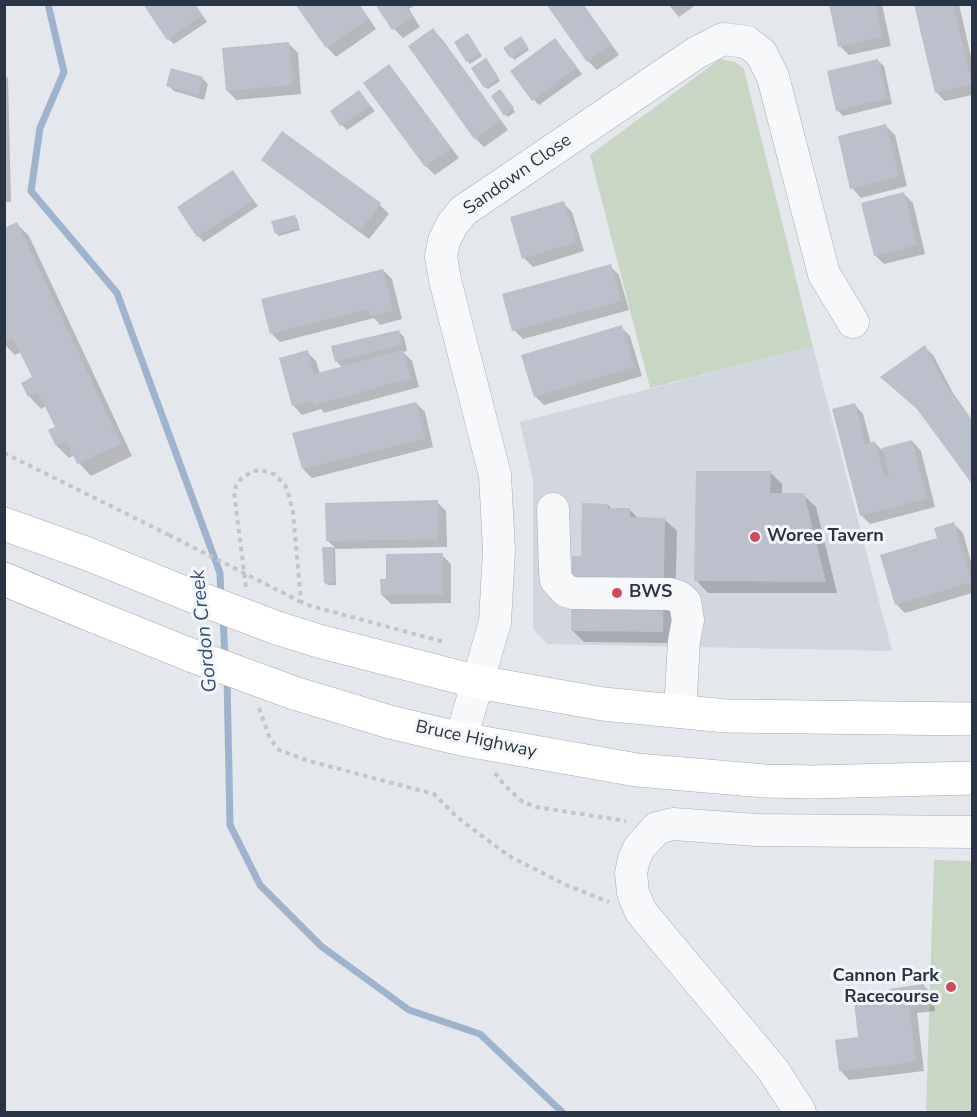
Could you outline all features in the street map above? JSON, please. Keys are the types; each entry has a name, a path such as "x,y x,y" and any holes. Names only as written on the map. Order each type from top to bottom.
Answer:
{"main road":[{"path":"4,524 277,628 322,642 478,682 603,704 680,712 782,717 972,719"},
{"name":"Bruce Highway","path":"4,579 193,656 294,693 390,722 466,740 603,765 718,778 813,782 972,778"},
{"path":"4,593 87,613"}],"street":[{"name":"Sandown Close","path":"466,740 478,682 495,622 499,550 495,475 441,257 444,241 452,225 463,211 696,53 723,39 747,42 761,53 773,77 824,274 854,322"},
{"path":"553,509 556,580 566,591 670,594 685,602 688,620 684,641 680,712"},
{"path":"800,1113 773,1070 641,912 633,893 631,873 633,859 639,848 657,828 673,824 757,830 972,832"}],"path":[{"path":"4,453 301,602 449,643"},
{"path":"466,740 505,786 523,802 536,807 630,822"}],"shaded area":[{"path":"813,347 892,651 547,644 533,629 533,480 520,422"}],"green space":[{"path":"720,59 735,62 744,69 813,347 650,388 590,155"},
{"name":"Cannon Park Racecourse","path":"934,860 972,861 972,1112 926,1112"}],"building":[{"path":"143,4 195,4 202,15 167,40"},
{"path":"295,4 358,4 368,19 326,48"},
{"path":"375,4 404,4 412,17 392,30"},
{"path":"546,4 582,4 611,45 587,62"},
{"path":"829,4 875,4 882,37 838,47"},
{"path":"914,4 953,4 972,84 935,93"},
{"path":"433,28 500,120 474,139 408,46"},
{"path":"468,33 480,53 466,62 454,42"},
{"path":"521,36 528,47 510,58 503,48"},
{"path":"555,38 577,67 532,101 510,71"},
{"path":"289,42 293,85 226,91 222,48"},
{"path":"486,58 499,78 484,88 471,68"},
{"path":"878,59 887,98 836,111 827,71"},
{"path":"389,64 451,148 425,167 363,83"},
{"path":"171,68 203,77 198,95 166,86"},
{"path":"500,89 514,108 504,116 491,96"},
{"path":"359,90 370,105 340,126 330,111"},
{"path":"886,124 899,177 850,189 838,136"},
{"path":"282,131 381,203 360,231 261,160"},
{"path":"233,170 253,200 197,237 177,207"},
{"path":"904,192 917,245 874,256 861,203"},
{"path":"564,201 576,242 522,259 510,217"},
{"path":"295,215 298,228 275,234 271,221"},
{"path":"17,222 121,444 77,464 67,441 56,446 48,430 55,427 38,392 28,397 21,383 32,377 13,338 4,342 4,228"},
{"path":"611,264 621,301 512,331 502,294"},
{"path":"383,269 393,310 370,316 368,309 270,334 261,299"},
{"path":"622,325 634,367 534,397 521,355"},
{"path":"399,330 402,345 335,362 331,346"},
{"path":"925,345 944,383 972,421 972,484 917,409 880,377"},
{"path":"308,350 314,374 403,350 411,378 314,405 313,400 292,406 279,358"},
{"path":"416,402 425,438 302,469 292,433"},
{"path":"855,403 865,444 875,441 884,477 889,476 882,448 912,440 927,498 860,516 832,409"},
{"name":"Woree Tavern","path":"696,471 771,471 770,493 804,493 826,582 694,581"},
{"path":"438,500 438,539 326,541 325,503"},
{"name":"BWS","path":"582,503 608,504 608,508 630,508 630,517 665,518 663,632 571,631 572,556 581,556"},
{"path":"954,522 972,582 895,605 880,555 937,538 934,528"},
{"path":"322,547 333,547 334,583 324,583"},
{"path":"443,553 443,595 381,595 380,579 386,579 386,554"},
{"path":"924,984 927,1002 909,1005 916,1062 839,1071 835,1040 858,1037 854,1001 890,997 889,989"}],"waterway":[{"name":"Gordon Creek","path":"48,4 64,72 40,128 31,191 117,293 220,573 221,598"},
{"name":"Gordon Creek","path":"223,618 225,658"},
{"name":"Gordon Creek","path":"227,678 230,825 260,885 321,946 409,1010 480,1034 562,1112"}],"place":[{"name":"Woree Tavern","path":"755,537"},
{"name":"BWS","path":"617,593"},
{"name":"Cannon Park Racecourse","path":"951,987"}]}
